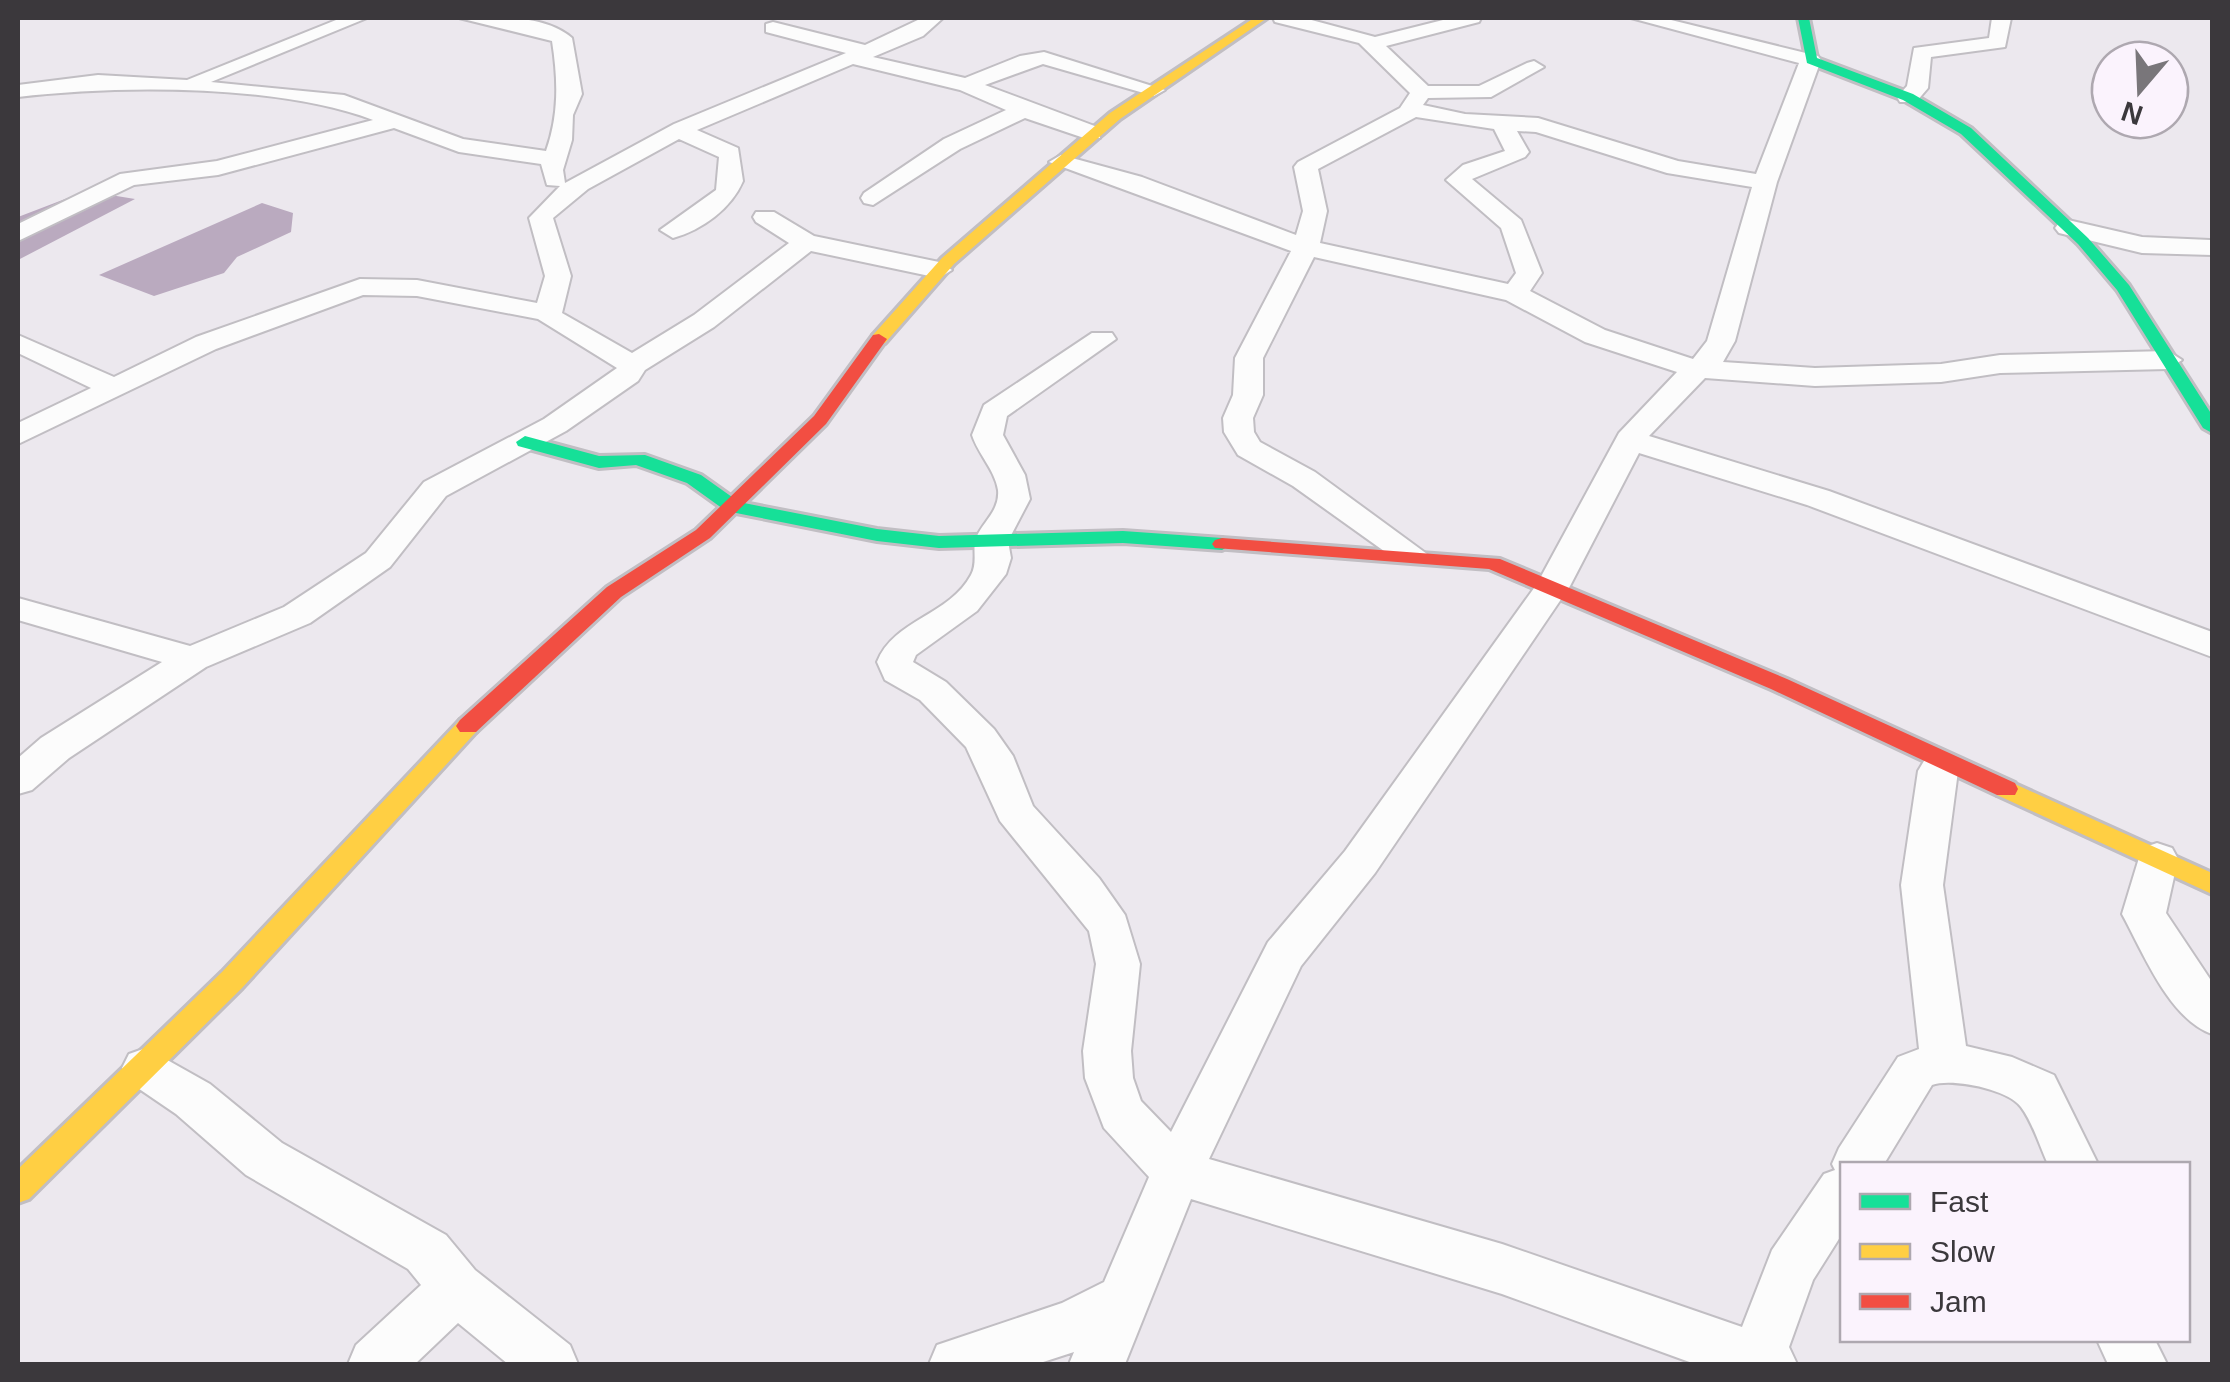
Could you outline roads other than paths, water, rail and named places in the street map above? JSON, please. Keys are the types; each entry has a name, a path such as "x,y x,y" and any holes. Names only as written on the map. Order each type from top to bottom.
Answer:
{"street":[{"path":"181,87 357,18"},
{"path":"469,18 544,22 562,38 571,81 551,170 555,181 568,191"},
{"path":"633,365 552,320 548,312 558,276 541,218 568,191 678,130 739,100 916,32 934,18"},
{"path":"18,1190 146,1068 496,696 614,592 702,534 733,507 820,420 886,329 939,270 1092,133 1261,18"},
{"path":"1282,18 1360,36 1417,101 1466,121 1501,121 1570,133 1675,168 1765,182"},
{"path":"1371,44 1472,18"},
{"path":"1640,18 1811,60 1908,96 1966,130 2068,228 2123,288 2212,428"},
{"path":"1097,1364 1178,1172 1284,955 1360,862 1553,586 1630,440 1713,356 1721,341 1765,182 1811,60 1803,18"},
{"path":"1908,96 1918,88 1920,52 1998,44 2002,18"},
{"path":"773,28 967,85 1092,133"},
{"path":"967,85 1027,60 1044,58 1154,90"},
{"path":"1410,554 1304,479 1249,448 1239,432 1238,418 1248,395 1249,358 1306,248 1316,210 1306,167 1417,101 1483,92 1534,67"},
{"path":"38,68 98,81 300,94 344,102 459,145 554,158"},
{"path":"18,91 98,81"},
{"path":"872,198 941,150 1024,110"},
{"path":"1501,121 1517,152 1501,165 1470,169 1458,180 1512,225 1528,272 1515,294"},
{"path":"18,234 128,179 218,168 394,122"},
{"path":"673,230 724,198 734,177 730,154 678,130"},
{"path":"1061,162 1134,182 1306,248 1515,294 1595,336 1696,369 1830,377 1941,373 2000,364 2168,360"},
{"path":"765,216 806,242 939,270"},
{"path":"2068,228 2142,244 2211,248"},
{"path":"18,780 55,748 193,659 298,615 378,560 435,489 525,442 618,384 633,365 704,321 806,242"},
{"path":"2123,288 2127,276 2161,257 2211,248"},
{"path":"18,435 111,386 264,320 372,284 417,288 548,312"},
{"path":"991,541 1014,502 1014,490 986,436 986,423 995,412 1102,339"},
{"path":"18,343 111,386"},
{"path":"1630,440 1818,498 2212,644"},
{"path":"525,442 599,462 638,459 694,479 733,507 892,537 991,541 1122,536 1493,563 2042,802 2212,884"},
{"path":"991,541 998,557 990,575 930,630 900,650 895,662 898,671 933,691 980,738 993,756 1014,812 1032,837 1084,890 1110,927 1118,964 1107,1050 1109,1078 1121,1113 1178,1172 1502,1268 1763,1362 1792,1268 1840,1193"},
{"path":"18,609 193,659"},
{"path":"1938,771 1922,885 1944,1061"},
{"path":"2157,859 2144,914 2175,968 2212,1014"},
{"path":"1857,1162 1914,1072 1944,1061 2012,1078 2037,1090 2072,1162"},
{"path":"146,1068 193,1099 264,1159 427,1252 456,1288 550,1364"},
{"path":"376,1364 456,1288"},
{"path":"957,1364 1072,1326 1124,1300"},
{"path":"2125,1342 2139,1364"}]}
